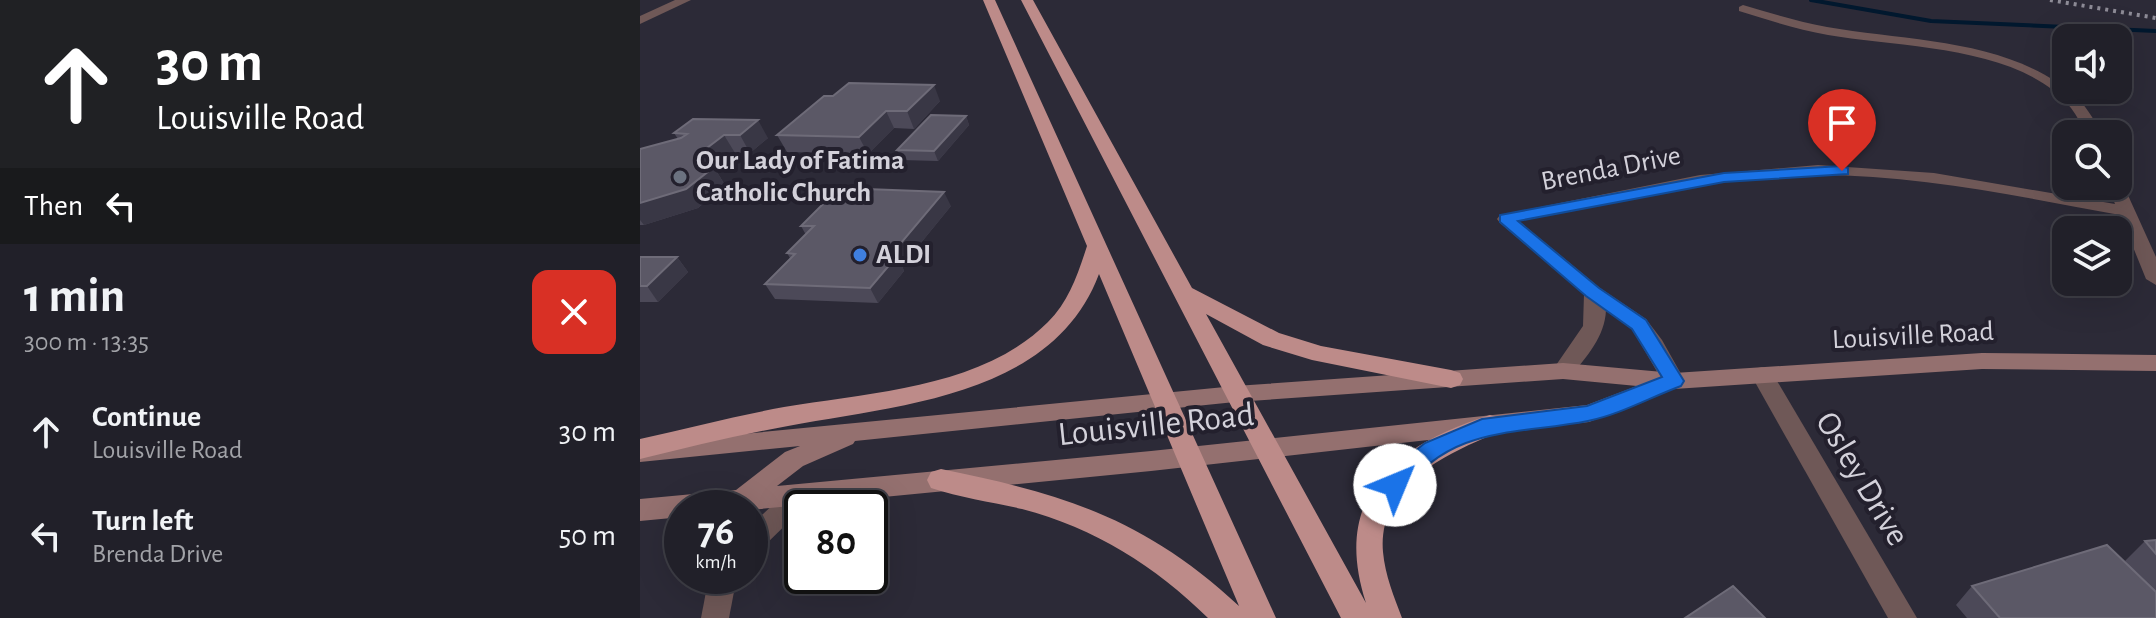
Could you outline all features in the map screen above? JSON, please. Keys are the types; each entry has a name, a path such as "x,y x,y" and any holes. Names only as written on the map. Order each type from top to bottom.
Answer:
{"highway":[{"path":"989,0 1260,618"},
{"path":"1027,0 1264,449 1357,618"},
{"path":"640,451 767,420 938,387 981,373 1048,335 1068,314 1085,289 1097,246"},
{"path":"1184,293 1271,339 1320,354 1451,379"},
{"path":"1386,618 1369,556 1369,531 1385,499 1405,472 1433,449 1490,425"},
{"path":"941,480 1054,505 1117,529 1173,564 1230,618"}],"main road":[{"name":"Louisville Road","path":"640,451 1235,394 1563,371 1674,381 1982,361 2156,363"},
{"name":"Louisville Road","path":"847,490 1190,457 1589,413 1674,381"},
{"path":"757,490 794,459 871,428"},
{"name":"Louisville Road","path":"640,510 664,509"}],"street":[{"path":"640,20 685,0"},
{"path":"1743,9 1827,31 1923,42 1986,56 2063,92 2081,108 2087,120"},
{"name":"Brenda Drive","path":"1674,381 1639,324 1593,292 1506,219 1724,177 1817,170 1937,179 2126,211"},
{"path":"2122,200 2156,279"},
{"path":"1563,371 1597,323 1598,311 1593,292"},
{"name":"Osley Drive","path":"1762,375 1903,618"},
{"path":"768,526 784,510"},
{"path":"715,618 720,594"}],"building":[{"path":"849,83 934,85 907,111 886,111 859,137 777,135 824,96 833,96"},
{"path":"931,115 966,116 934,151 897,150"},
{"path":"693,119 758,120 740,135 724,135 703,151 714,167 686,189 640,203 640,149 681,138 687,134 674,133"},
{"name":"ALDI","path":"839,188 944,192 890,256 897,256 870,288 765,284 795,254 787,253 814,226 801,226"},
{"path":"640,257 677,257 647,286 640,286"},
{"path":"2156,540 2156,554 2145,541"},
{"path":"2107,545 2156,592 2156,618 2000,618 1972,586"},
{"path":"1733,586 1765,618 1685,618"}],"waterway":[{"path":"1811,0 1931,21 2156,31"}],"railway":[{"path":"2050,0 2156,18"}],"place":[{"name":"Our Lady of Fatima Catholic Church","path":"680,177"},
{"name":"ALDI","path":"860,255"}],"route":[{"path":"1395,485 1405,472 1433,449 1490,425 1589,413 1674,381 1655,345 1639,324 1593,292 1506,219 1724,177 1773,172 1842,171"}]}
